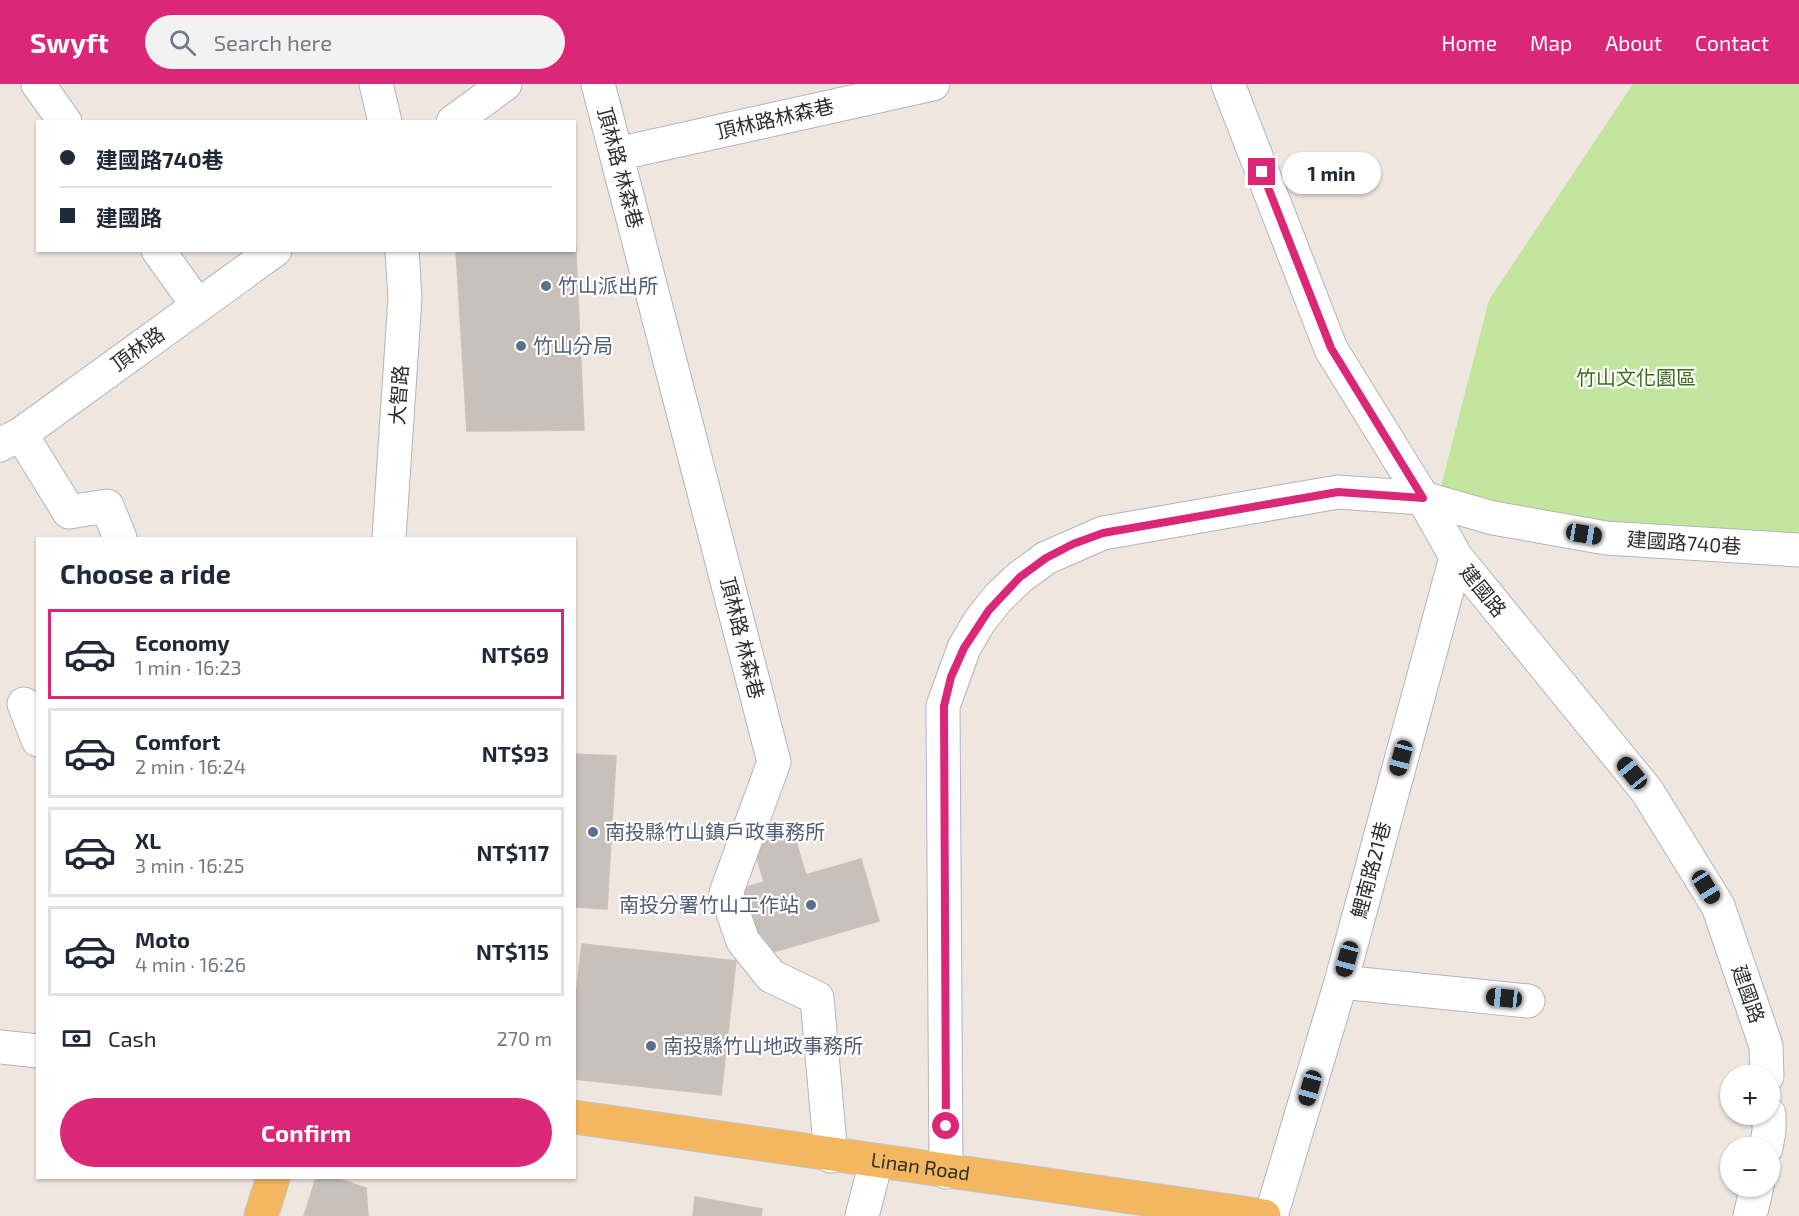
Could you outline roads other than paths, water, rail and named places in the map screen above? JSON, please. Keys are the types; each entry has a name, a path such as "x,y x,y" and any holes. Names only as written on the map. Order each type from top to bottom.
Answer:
{"main road":[{"name":"Linan Road","path":"576,1117 831,1156 1264,1216"},
{"path":"261,1216 273,1179"}],"street":[{"path":"38,84 64,120"},
{"path":"376,84 385,120"},
{"path":"456,120 505,84"},
{"name":"頂林路 林森巷","path":"598,84 774,762 726,893 743,941 771,976 817,998 831,1156"},
{"name":"頂林路林森巷","path":"617,154 933,84"},
{"name":"建國路","path":"1228,84 1331,348 1423,498 1456,557 1647,791 1718,906 1766,1046 1767,1065"},
{"path":"159,252 198,306"},
{"name":"頂林路","path":"10,440 272,252"},
{"name":"大智路","path":"389,537 405,298 402,252"},
{"path":"10,440 69,512 107,506 120,537"},
{"name":"建國路740巷","path":"946,1172 944,706 951,677 979,622 1020,577 1046,558 1103,533 1338,492 1423,498 1493,518 1606,538 1799,550"},
{"name":"鯉南路21巷","path":"1271,1216 1341,981 1456,557"},
{"path":"24,704 36,735"},
{"path":"1341,981 1528,1001"},
{"path":"0,1047 36,1051"},
{"path":"862,1216 876,1162"},
{"path":"1750,1216 1754,1197"}],"place":[{"name":"竹山派出所","path":"546,286"},
{"name":"竹山分局","path":"521,346"},
{"name":"南投縣竹山鎮戶政事務所","path":"593,832"},
{"name":"南投分署竹山工作站","path":"811,905"},
{"name":"南投縣竹山地政事務所","path":"651,1046"}],"park label":[{"name":"竹山文化園區","path":"1636,378"}]}
